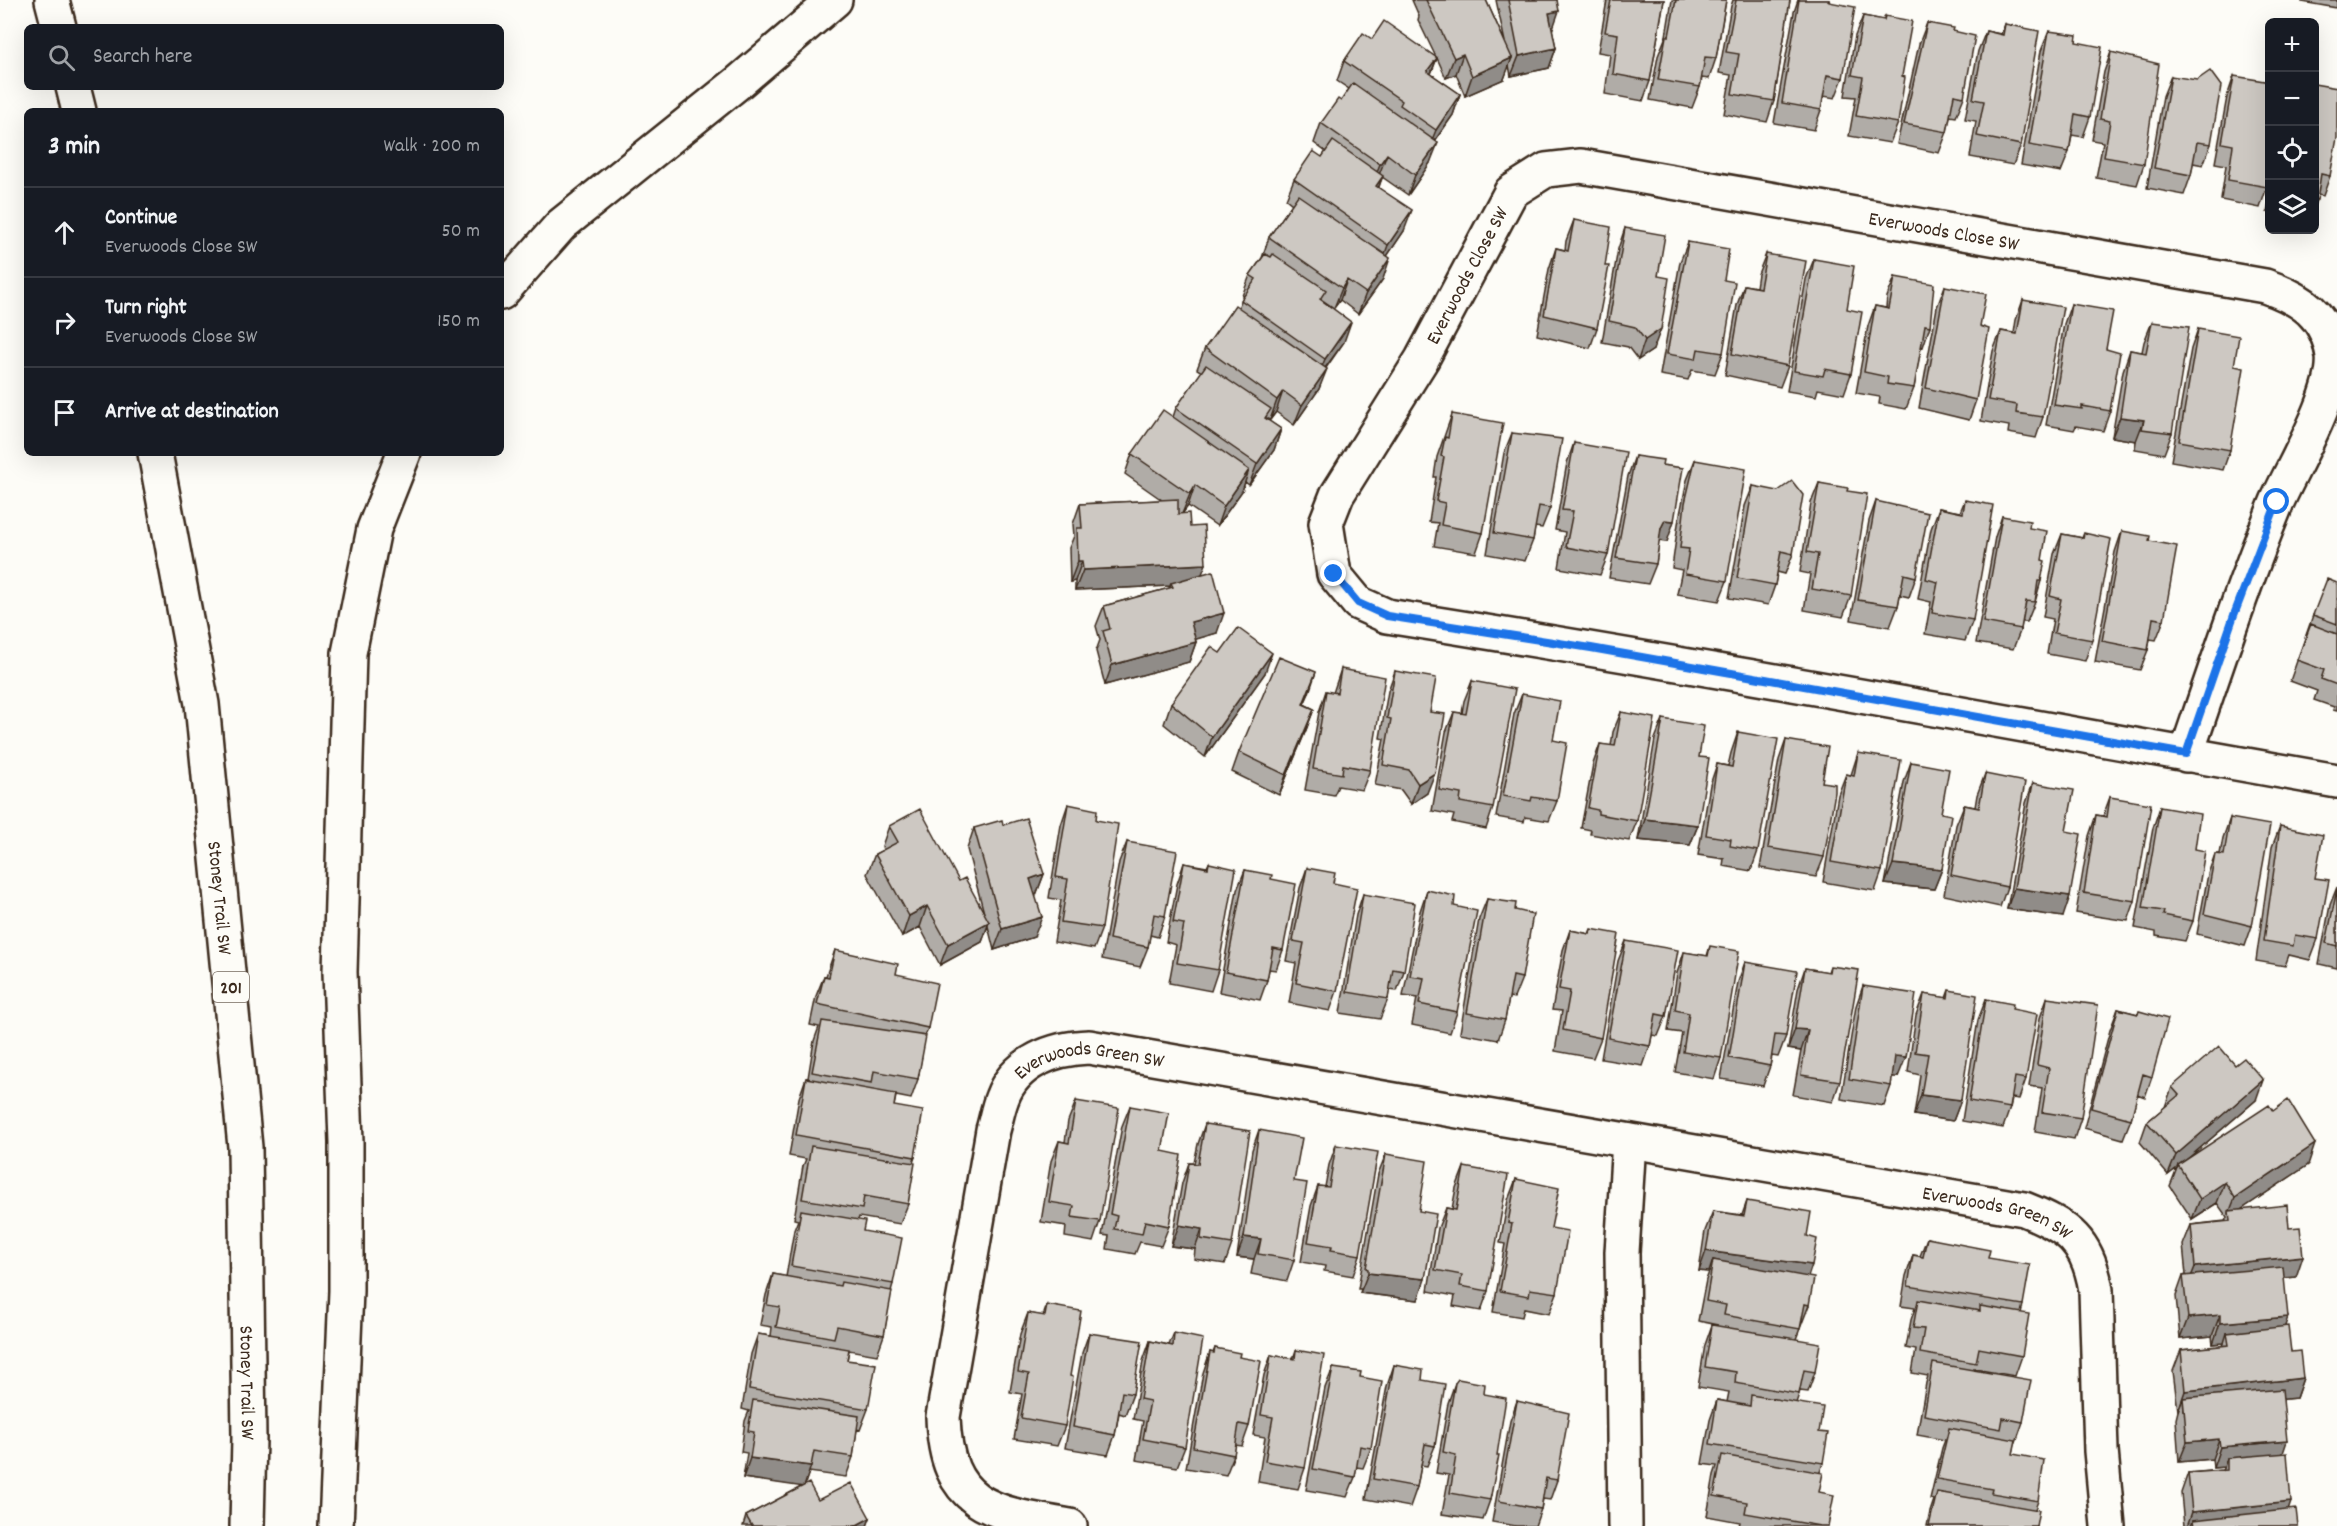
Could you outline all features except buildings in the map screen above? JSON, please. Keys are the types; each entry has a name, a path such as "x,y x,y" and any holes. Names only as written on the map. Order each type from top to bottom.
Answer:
{"main road":[{"path":"52,0 58,24"},
{"path":"504,289 561,225 648,152 739,82 835,0"},
{"path":"74,90 78,108"},
{"name":"Everwoods Close SW","path":"2186,754 2234,615 2277,502 2333,382 2334,357 2320,319 2306,303 2265,286 1581,166 1546,170 1511,192 1422,359 1337,495 1326,523 1334,574 1358,603 1387,616 1603,650 2337,781"},
{"name":"Stoney Trail SW","path":"156,456 202,704 245,1147 249,1438 247,1526"},
{"path":"336,1526 346,1291 346,1142 340,972 349,653 374,529 403,456"},
{"name":"Everwoods Green SW","path":"1070,1526 1006,1515 977,1499 951,1470 944,1443 943,1417 993,1130 1002,1097 1020,1072 1034,1061 1053,1051 1089,1047 2024,1209 2067,1229 2082,1246 2092,1267 2096,1290 2101,1451 2108,1526"},
{"path":"1625,1526 1622,1251 1629,1141"}],"route":[{"path":"1334,574 1346,592 1358,603 1387,616 1591,648 2186,754 2234,615 2277,502"}]}
